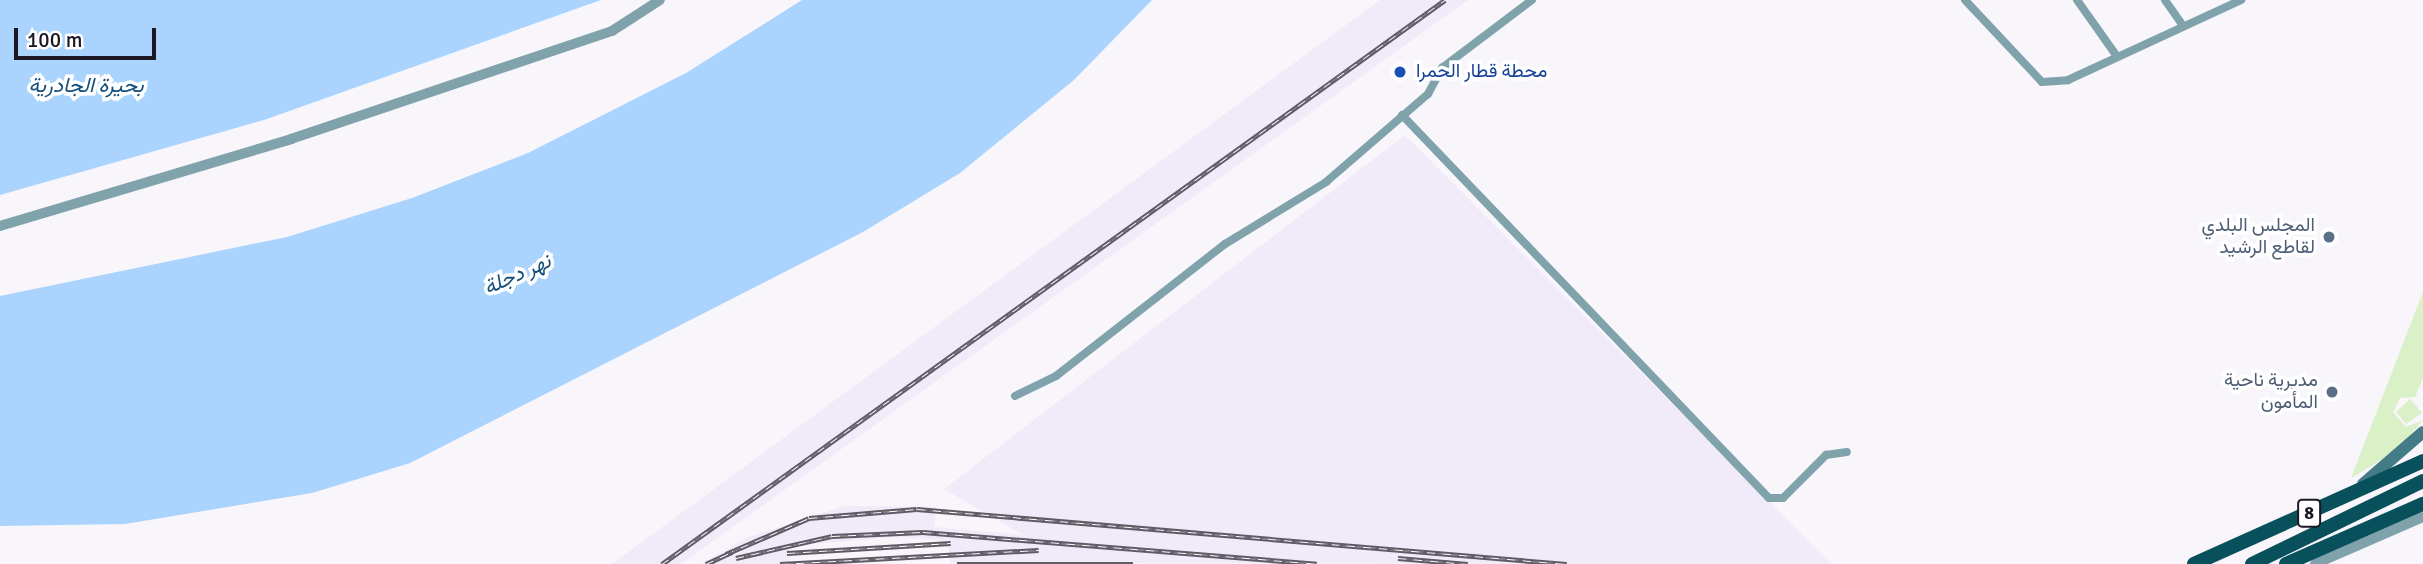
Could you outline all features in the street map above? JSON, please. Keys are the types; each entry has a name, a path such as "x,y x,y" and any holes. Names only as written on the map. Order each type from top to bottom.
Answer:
{"highway":[{"name":"8","path":"2194,564 2423,461"},
{"name":"8","path":"2252,564 2423,481"},
{"path":"2286,564 2423,504"}],"main road":[{"path":"2345,497 2423,432"}],"street":[{"path":"0,226 73,209 586,39 660,0"},
{"path":"1015,396 1056,376 1226,244 1326,182 1427,94 1442,68 1532,0"},
{"path":"1965,0 2042,82 2068,80 2116,55 2241,0"},
{"path":"2077,0 2116,55"},
{"path":"2165,0 2183,26"},
{"path":"1402,115 1769,498 1783,498 1826,455 1847,452"},
{"path":"2315,564 2339,559 2423,517"}],"shaded area":[{"path":"1380,0 1468,0 681,564 612,564"},
{"path":"1405,135 1831,564 950,563 948,541 897,537 788,546 789,564 701,564 746,538 844,506 936,507 934,527 1023,535 944,489"}],"green space":[{"path":"2423,292 2423,378 2415,397 2400,398 2393,412 2406,427 2423,420 2398,450 2351,478"},
{"path":"2410,399 2422,413 2406,424 2396,412"}],"water":[{"name":"بحيرة الجادرية","path":"0,0 601,0 264,120 0,195"},
{"name":"نهر دجلة","path":"802,0 1152,0 1074,80 960,173 863,232 410,463 312,493 125,524 0,526 0,296 287,237 412,198 528,153 686,73"}],"railway":[{"path":"662,564 1445,0"},
{"path":"726,554 809,518 917,509 1567,564"},
{"path":"736,558 832,536 923,532 1317,564"},
{"path":"787,553 951,543"},
{"path":"780,564 1039,550"},
{"path":"706,564 732,552"},
{"path":"1398,558 1468,564"},
{"path":"957,564 1133,564"}],"place":[{"name":"محطة قطار الحمرا","path":"1400,72"},
{"name":"المجلس البلدي لقاطع الرشيد","path":"2329,237"},
{"name":"مديرية ناحية المأمون","path":"2332,392"}]}
